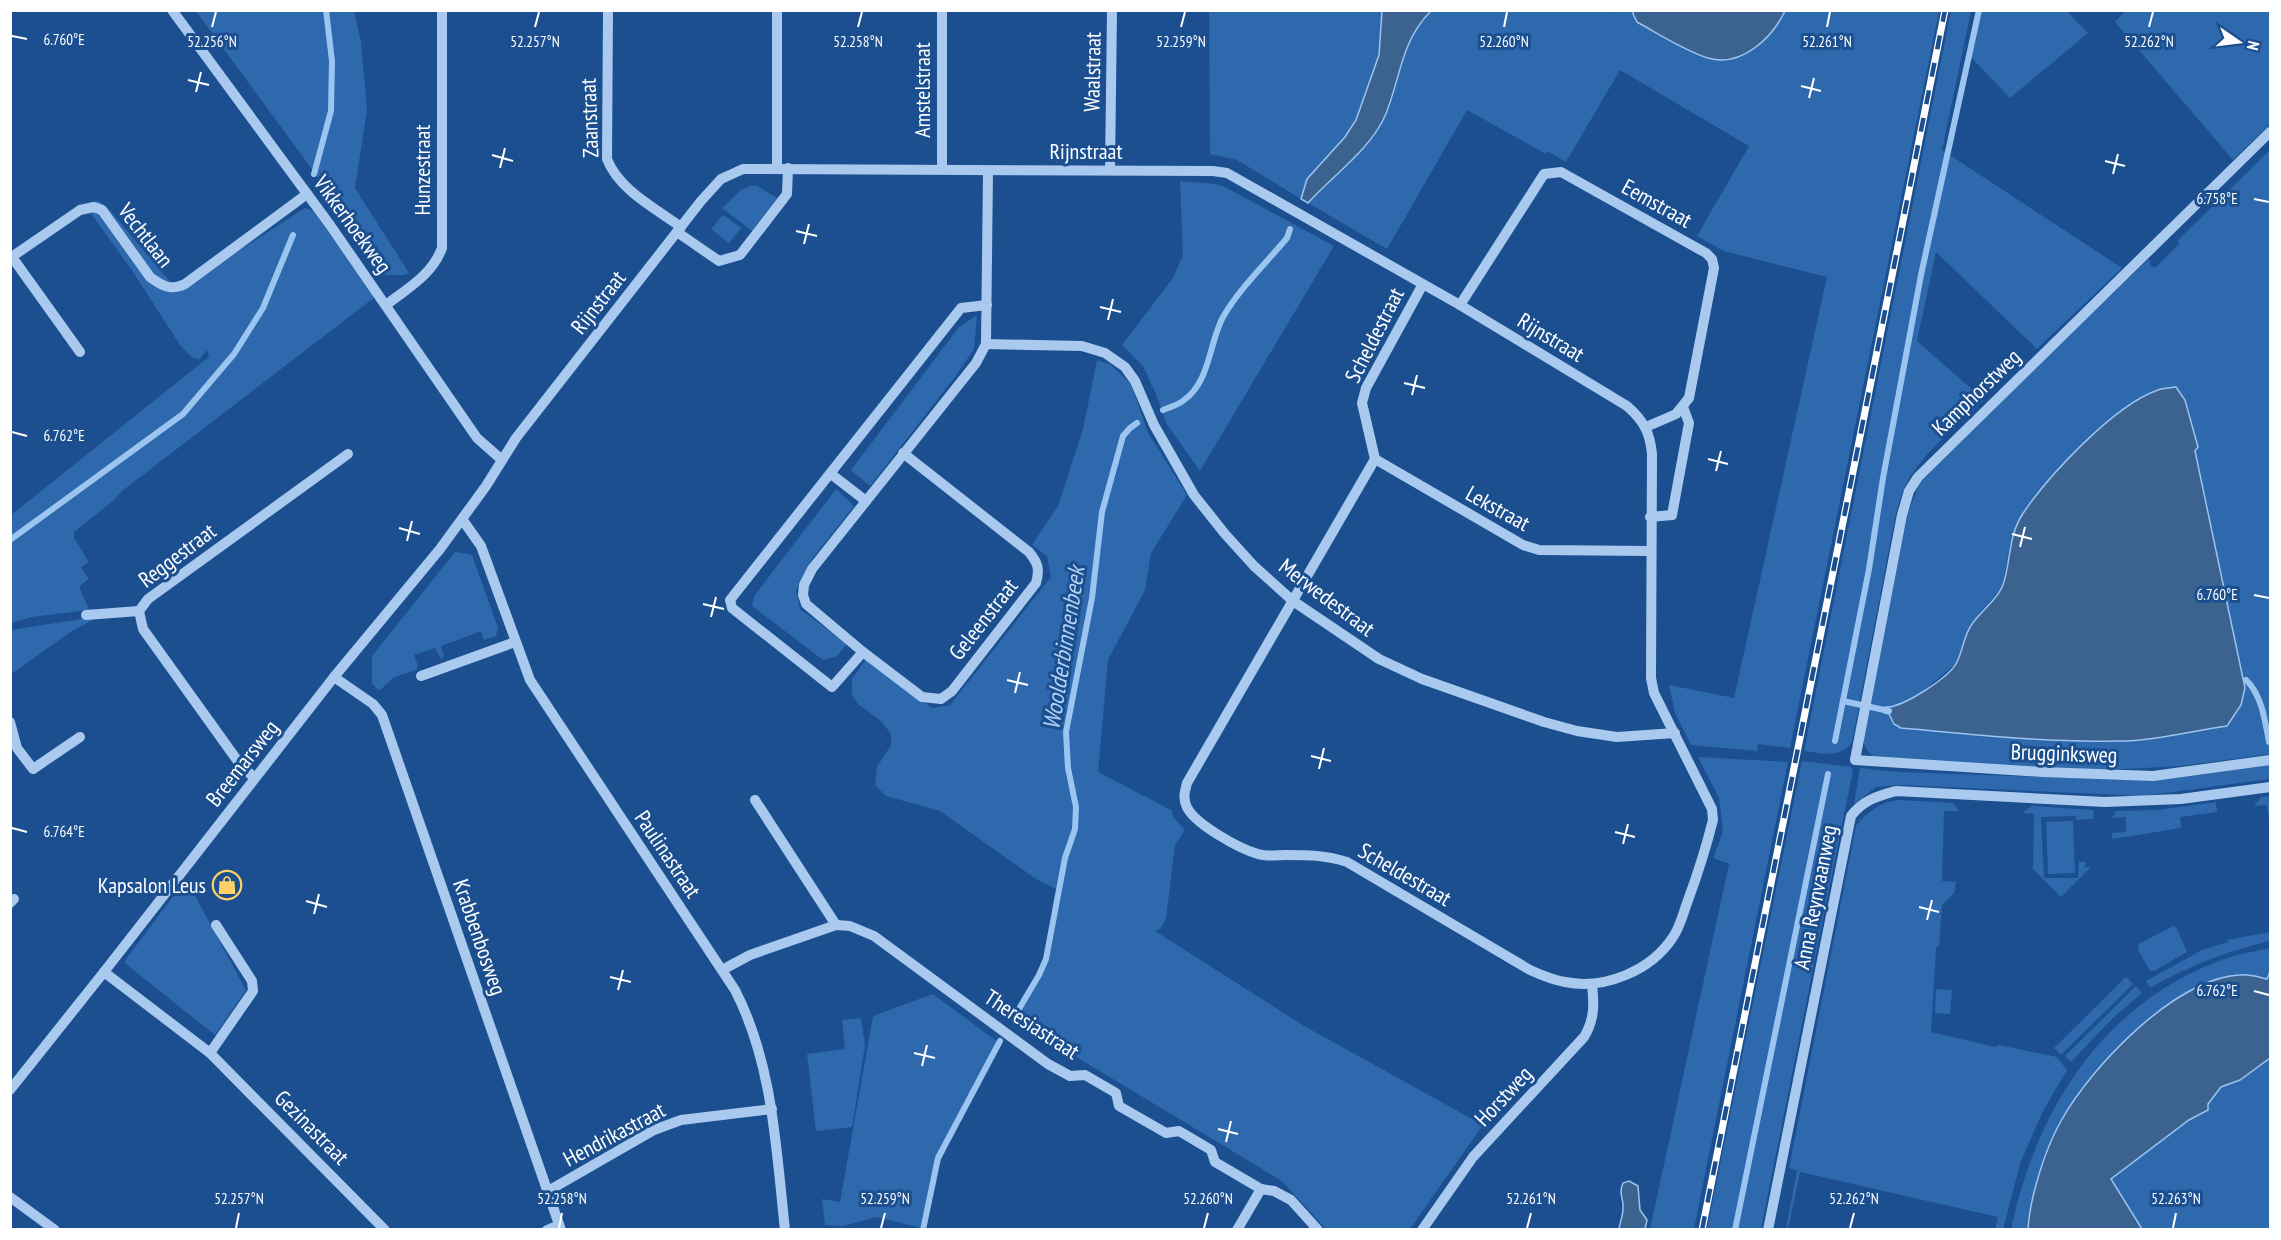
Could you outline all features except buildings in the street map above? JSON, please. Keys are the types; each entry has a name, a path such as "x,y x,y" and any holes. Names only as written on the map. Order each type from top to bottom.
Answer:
{"street":[{"name":"Vikkerhoekweg","path":"172,10 386,305 477,438 502,460"},
{"name":"Hunzestraat","path":"386,305 428,274 442,248 442,10"},
{"name":"Zaanstraat","path":"608,10 607,159 611,170 620,182 718,261 740,255 787,194 783,168"},
{"path":"777,10 783,168"},
{"name":"Amstelstraat","path":"942,10 942,169"},
{"name":"Waalstraat","path":"1110,170 1112,10"},
{"name":"Kamphorstweg","path":"1855,760 1902,515 1909,491 1918,477 2271,132"},
{"name":"Rijnstraat","path":"502,460 516,438 721,179 743,169 1110,170 1227,173 1460,305 1627,406 1639,416 1646,427"},
{"name":"Geleenstraat","path":"903,453 1029,552 1037,563 1039,573 1036,583 952,691 941,699 922,697 806,604 802,595 812,569 903,453 976,363 986,344 987,171"},
{"name":"Eemstraat","path":"1460,305 1544,174 1561,172 1706,253 1712,259 1714,268 1689,398 1683,407"},
{"name":"Vechtlaan","path":"80,352 11,257 80,210 94,207 102,210 150,278 160,285 176,289 250,238 306,195"},
{"name":"Scheldestraat","path":"1423,284 1366,388 1362,403 1375,459 1187,783 1183,795 1186,807 1194,818 1246,850 1260,855 1322,856 1347,862 1530,970 1566,982 1593,984 1618,978 1639,968 1659,954 1673,937 1691,893 1713,820 1712,809 1675,733"},
{"path":"863,652 832,687 732,608 730,600 961,308 987,305"},
{"name":"Merwedestraat","path":"986,344 1082,346 1105,353 1125,367 1135,381 1154,425 1194,495 1254,566 1293,601 1379,659 1422,679 1544,722 1577,731 1617,736 1675,733"},
{"path":"1650,517 1672,516 1689,423 1683,407 1676,414 1646,427 1652,454 1650,517 1651,678 1654,693 1675,733"},
{"name":"Reggestraat","path":"254,778 237,760 143,629 140,611 148,599 348,454"},
{"name":"Lekstraat","path":"1375,459 1523,545 1539,550 1650,551"},
{"name":"Breemarsweg","path":"12,1084 105,972 334,677 440,549 502,460"},
{"path":"831,474 866,501"},
{"name":"Paulinastraat","path":"462,519 481,546 524,666 534,686 722,970 748,1015 765,1072 772,1109 785,1230"},
{"path":"86,615 140,611"},
{"path":"421,676 515,642"},
{"name":"Krabbenbosweg","path":"334,677 373,704 382,715 560,1227"},
{"path":"10,722 14,750 33,769 80,738"},
{"name":"Brugginksweg","path":"1855,760 2042,772 2153,776 2271,760"},
{"name":"Anna Reynvaanweg","path":"1768,1230 1851,816 1859,804 1876,796 1896,791 2105,802 2181,800 2271,787"},
{"path":"722,970 750,956 836,925 755,800"},
{"path":"210,1053 253,991 252,981 216,925"},
{"name":"Theresiastraat","path":"836,925 850,926 873,936 1048,1064 1070,1077 1085,1075 1116,1093 1119,1106 1166,1133 1179,1131 1211,1150 1215,1162 1260,1189 1274,1191 1291,1200 1318,1230"},
{"name":"Gezinastraat","path":"105,972 210,1053 386,1230"},
{"name":"Horstweg","path":"1422,1230 1473,1157 1591,1026 1594,1011 1593,984"},
{"name":"Hendrikastraat","path":"548,1191 654,1130 681,1120 772,1109"},
{"path":"1237,1230 1260,1189"},
{"path":"10,1197 55,1230"},
{"path":"547,1230 560,1227"}],"shaded area":[{"path":"1604,10 1611,13 1613,11 1634,11 1633,15 1637,22 1663,37 1699,55 1720,60 1732,59 1754,48 1772,31 1785,11 1939,11 1790,748 1758,744 1757,751 1691,745 1675,713 1669,685 1734,698 1827,277 1724,251 1697,236 1749,146 1620,70 1566,162 1547,151 1546,154 1467,110 1387,249 1308,203 1360,152 1378,129 1385,116 1407,48 1413,35 1431,11"},
{"path":"1634,10 1785,11 1772,31 1754,48 1732,59 1720,60 1708,58 1671,42 1637,22 1633,14"},
{"path":"196,11 354,11 361,42 367,110 355,188 409,273 383,275 333,198"},
{"path":"1209,11 1382,11 1379,55 1356,120 1345,137 1307,179 1301,199 1237,160 1210,154"},
{"path":"1382,11 1431,11 1413,35 1407,48 1385,116 1378,129 1360,152 1308,203 1301,199 1307,179 1345,137 1356,120 1379,55"},
{"path":"1951,11 1971,11 1942,150 2122,268 2037,349 1936,252 1917,341 1984,400 1928,454 1909,478 1903,493 1896,513 1852,742 1836,753 1804,751"},
{"path":"1977,11 2067,11 2088,33 2010,98 1968,54"},
{"path":"2125,11 2270,11 2270,124 2233,160 2115,22"},
{"path":"2270,150 2270,754 2181,766 2107,770 1924,763 1874,758 1866,749 1863,740 1908,512 1920,483 1959,440 2149,259 2151,267 2156,267 2179,244 2178,240","holes":["2158,390 2185,400 2198,446 2195,451 2244,696 2227,726 2132,741 2009,738 1901,728 1889,711 1923,691 1957,663 1970,625 2002,587 2010,544 2022,515 2067,460 2108,422 2132,404"]},
{"path":"1180,181 1225,187 1334,246 1200,471 1166,423 1143,366 1122,345 1173,278 1183,255"},
{"path":"757,186 777,198 752,231 722,208 741,190"},
{"path":"99,201 109,209 172,284 189,283 305,208 313,211 375,297 122,491 74,532 74,538 89,562 81,567 89,579 79,586 89,610 32,617 11,623 11,515 209,357 207,350 200,359 193,358 180,345 131,269 85,205"},
{"path":"723,215 741,228 729,243 711,229"},
{"path":"977,315 974,349 870,486 851,470 959,327"},
{"path":"1097,360 1110,364 1131,384 1148,433 1187,495 1151,553 1145,590 1108,660 1098,772 1171,810 1174,818 1185,830 1175,845 1166,919 1160,929 1155,931 1304,1026 1483,1125 1410,1229 1326,1229 1282,1181 1015,1020 1042,973 1060,891 1036,879 940,811 886,796 875,785 877,767 891,745 891,734 881,721 858,704 852,695 852,679 866,659 932,708 950,705 1051,577 1047,556 1032,545 1058,506 1083,429"},
{"path":"2176,387 2185,400 2198,447 2195,451 2245,688 2241,705 2227,726 2131,741 2090,741 1901,728 1894,724 1889,714 1885,713 1889,711 1886,707 1914,697 1945,676 1957,662 1969,628 2003,585 2017,523 2033,499 2064,463 2102,426 2141,398 2164,388"},
{"path":"836,489 854,506 812,559 796,590 800,609 847,644 837,656 823,660 752,606 755,595"},
{"path":"455,552 472,555 498,628 496,636 484,640 481,631 441,646 444,656 441,659 435,648 414,655 418,666 416,670 394,677 379,691 372,683 372,656"},
{"path":"100,616 72,631 11,674 11,630"},
{"path":"1698,757 1788,762 1694,1229 1650,1229 1729,864 1713,858 1723,832 1719,798"},
{"path":"1802,761 1851,767 1853,770 1761,1229 1707,1229"},
{"path":"2270,765 2270,779 2142,796 1902,785 1876,787 1854,804 1860,768 1898,772 2132,780 2199,775"},
{"path":"2270,796 2270,826 2267,805 2254,806 2261,797"},
{"path":"1900,800 1953,803 1959,811 1944,811 1942,881 1956,882 1954,893 1942,905 1939,946 1936,947 1931,1032 1995,1047 1999,1045 2057,1057 2067,1070 2043,1111 2021,1161 2003,1229 1995,1229 1998,1217 1800,1172 1788,1229 1786,1229 1797,1171 1789,1168 1856,826 1875,808 1887,802"},
{"path":"2216,802 2217,812 2180,817 2181,828 2112,839 2112,833 2126,832 2126,817 2112,818 2116,811 2157,810"},
{"path":"2032,806 2094,810 2093,819 2076,820 2076,816 2041,817 2044,878 2078,878 2079,862 2085,862 2085,867 2091,867 2061,897 2033,869 2034,814 2022,813"},
{"path":"2073,821 2075,873 2048,874 2046,822"},
{"path":"186,879 246,990 215,1035 125,963"},
{"path":"2173,926 2176,927 2187,952 2154,971 2150,971 2138,950 2139,944"},
{"path":"2270,932 2270,941 2208,960 2150,988 2146,981 2202,950 2228,942 2227,940"},
{"path":"2270,948 2270,972 2267,979 2240,975 2215,980 2189,992 2137,1029 2114,1052 2092,1076 2055,1132 2039,1174 2028,1229 2011,1230 2038,1141 2059,1100 2084,1063 2113,1029 2147,1000 2186,975 2230,957"},
{"path":"2270,972 2270,1058 2240,1080 2221,1087 2208,1104 2208,1110 2189,1120 2111,1179 2142,1229 2028,1229 2035,1188 2055,1132 2075,1099 2114,1052 2137,1029 2189,991 2215,980 2240,975 2267,979"},
{"path":"2126,977 2133,984 2061,1055 2054,1048"},
{"path":"2136,986 2142,993 2114,1017 2071,1062 2065,1056"},
{"path":"1936,989 1952,990 1950,1014 1935,1013"},
{"path":"933,994 999,1043 962,1114 937,1170 925,1229 877,1217 843,1226 825,1225 822,1199 840,1202 873,1016"},
{"path":"861,1018 865,1045 852,1127 816,1131 807,1054 845,1049 842,1020"},
{"path":"2270,1058 2270,1229 2142,1229 2110,1179 2189,1120 2208,1110 2211,1097 2220,1089 2244,1078"},
{"path":"1629,1181 1638,1186 1640,1210 1647,1220 1645,1229 1619,1229 1623,1211 1622,1187 1623,1183"}],"waterway":[{"path":"314,174 331,111 332,61 326,10"},
{"path":"1835,741 1869,569 1883,478 1921,275 1979,10"},
{"name":"Woolderbinnenbeek","path":"1163,410 1177,405 1193,392 1204,373 1223,317 1245,286 1287,238 1290,229"},
{"path":"10,540 183,414 234,354 263,308 293,235"},
{"name":"Woolderbinnenbeek","path":"1013,1019 1046,959 1065,858 1075,829 1076,807 1068,768 1066,732 1092,598 1102,512 1123,436 1137,423"},
{"path":"2246,680 2259,701 2269,742"},
{"path":"1843,701 1889,711"},
{"path":"1735,1230 1828,774"},
{"name":"Woolderbinnenbeek","path":"923,1230 938,1158 1000,1041"}],"railway":[{"path":"1702,1230 1945,10"}],"place":[{"name":"Kapsalon Leus","path":"227,885"}]}
